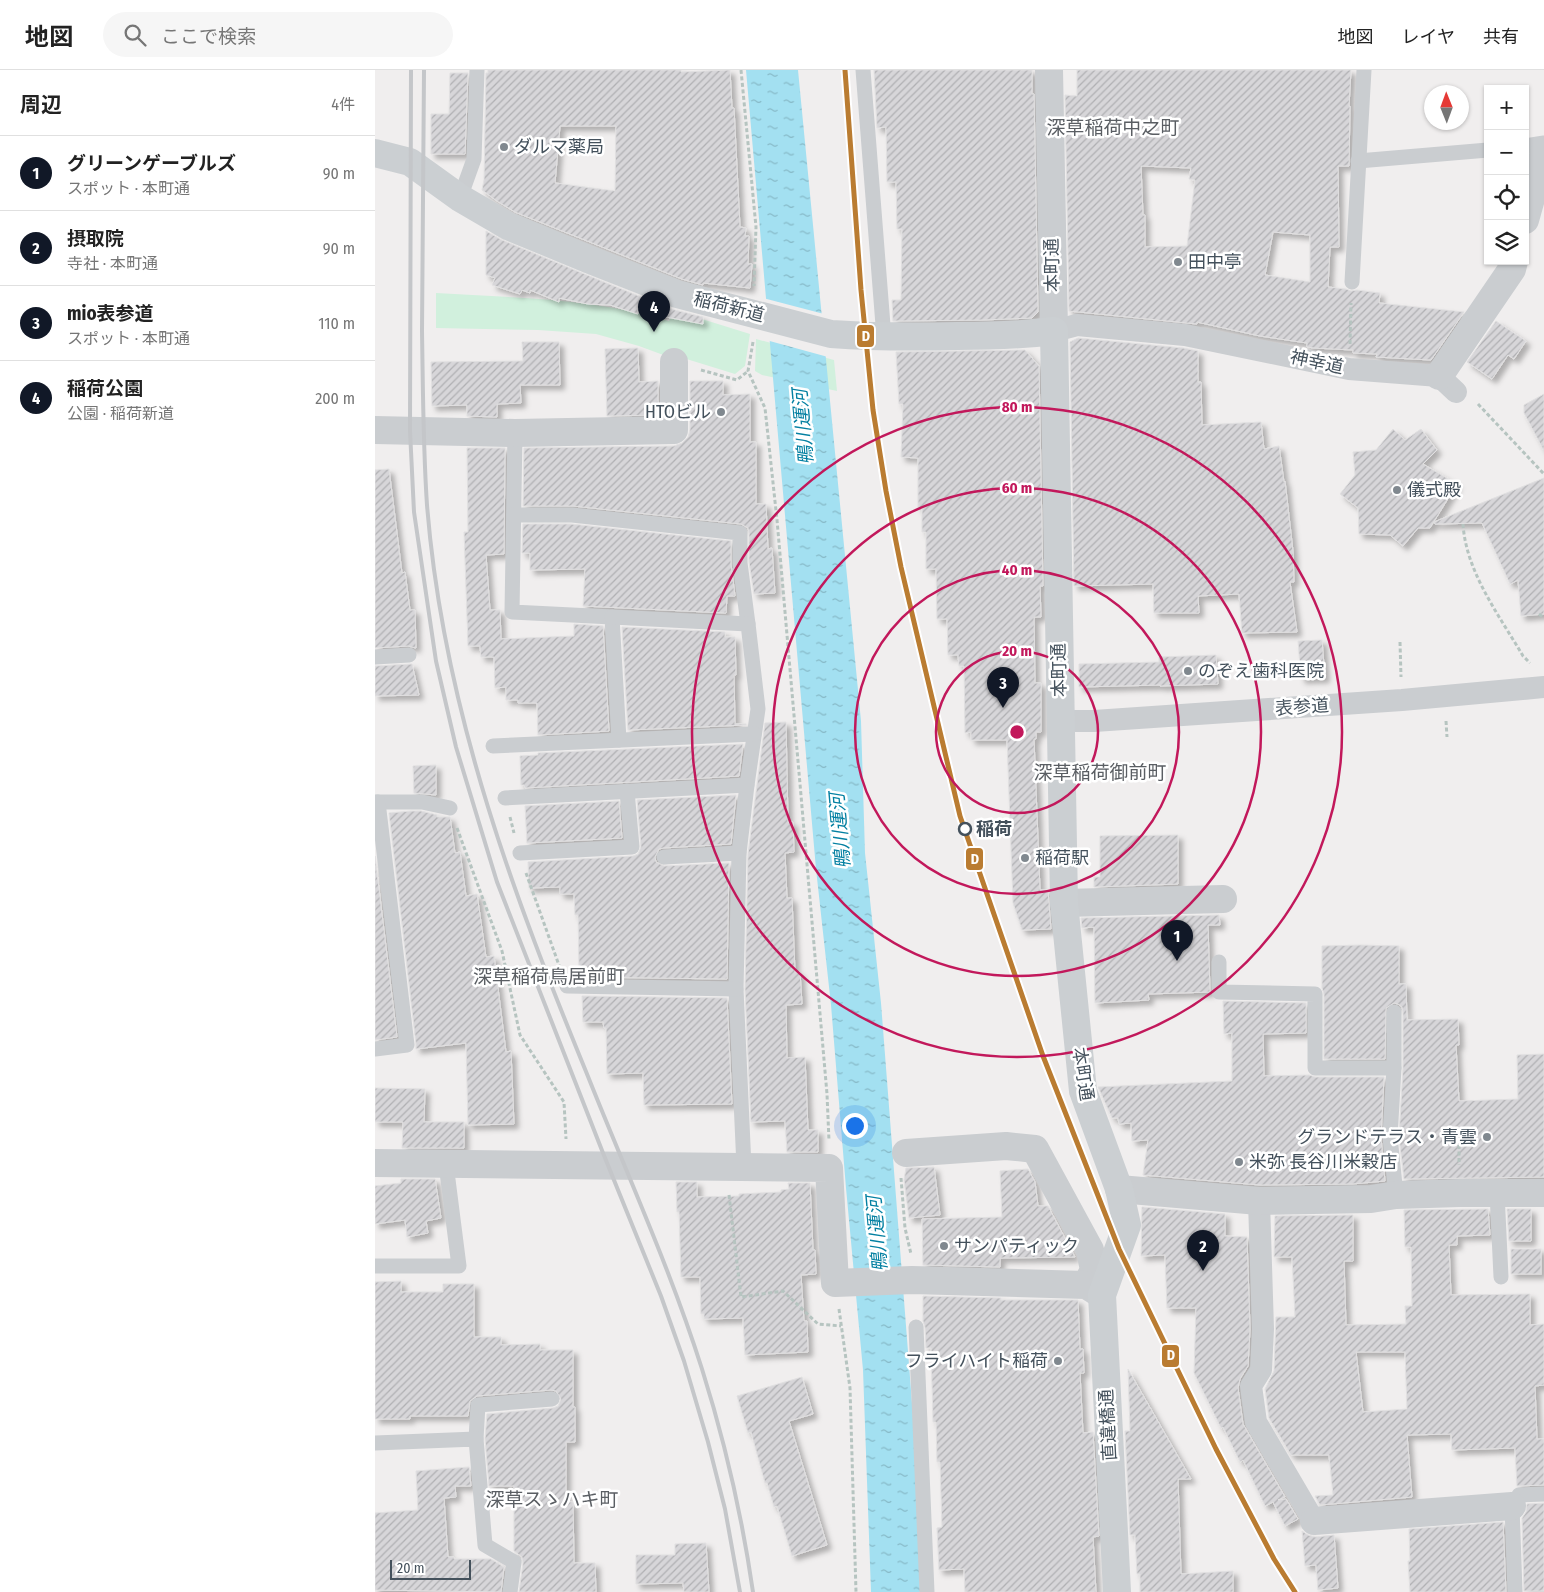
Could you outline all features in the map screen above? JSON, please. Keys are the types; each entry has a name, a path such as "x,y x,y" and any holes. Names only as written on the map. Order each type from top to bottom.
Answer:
{"main road":[{"name":"稲荷新道","path":"375,153 410,162 460,198 508,226 677,294 831,334 884,338 1024,335 1054,331"},
{"name":"本町通","path":"1054,331 1060,721 1065,902 1083,1091 1119,1189 1127,1225 1115,1260"},
{"name":"直違橋通","path":"1115,1260 1094,1290 1117,1592"}],"street":[{"name":"本町通","path":"1049,70 1054,331"},
{"path":"1529,206 1544,152"},
{"path":"1447,384 1513,265"},
{"name":"神幸道","path":"1054,331 1077,325 1185,335 1349,369 1447,384"},
{"path":"375,430 515,433 675,430 674,362"},
{"name":"表参道","path":"1060,721 1094,721 1402,700 1544,686"},
{"path":"1065,902 1223,899"},
{"path":"375,1163 829,1168 840,1283 913,1280 1094,1290 1090,1250 1035,1149 1006,1146 906,1153"},
{"path":"1119,1189 1259,1201 1371,1199 1396,1195 1460,1193 1544,1193"},
{"path":"1259,1201 1263,1329 1261,1370 1251,1386 1256,1422 1314,1521 1512,1506"}],"lane":[{"path":"460,198 474,159 477,70"},
{"path":"863,70 884,338"},
{"path":"1352,282 1364,70"},
{"path":"1529,145 1544,143"},
{"path":"1358,162 1484,150"},
{"path":"515,433 512,612 748,624"},
{"path":"514,515 572,515 740,533 740,562 758,709 739,853 735,1167"},
{"path":"612,617 619,740"},
{"path":"375,657 409,655"},
{"path":"493,746 754,734"},
{"path":"505,798 747,785"},
{"path":"520,853 632,847 627,791"},
{"path":"375,1049 407,1045 376,802 422,802 450,808"},
{"path":"664,857 739,853"},
{"path":"1219,962 1219,992 1315,994 1315,1068 1394,1068"},
{"path":"567,986 736,988"},
{"path":"1394,1012 1394,1068 1390,1137 1396,1195"},
{"path":"375,1266 459,1266 446,1164"},
{"path":"1497,1192 1501,1277"},
{"path":"916,1327 927,1592"},
{"path":"510,1592 513,1562 485,1544 476,1439 478,1405 551,1399"},
{"path":"375,1442 476,1439"},
{"path":"1515,1592 1512,1506 1519,1495 1544,1494"}],"path":[{"path":"741,70 756,227 754,333 748,371 765,408 777,520 827,1094 829,1168"},
{"path":"1349,369 1352,282"},
{"path":"674,362 737,380 748,371"},
{"path":"1447,384 1480,404 1544,474"},
{"path":"1463,524 1469,560 1523,656 1534,667"},
{"path":"1539,614 1544,618"},
{"path":"1400,642 1402,700"},
{"path":"1446,718 1447,737"},
{"path":"450,808 502,951 520,1035 564,1102 568,1165"},
{"path":"1459,1132 1460,1193"},
{"path":"906,1153 901,1175 905,1228 914,1269 913,1280"},
{"path":"735,1167 741,1297 783,1290 818,1324 841,1326"},
{"path":"840,1283 841,1326 850,1388 856,1592"}],"green space":[{"path":"436,293 583,303 641,313 669,321 673,310 750,334 745,366 735,374 680,357 666,356 596,334 538,330 436,328"},
{"path":"756,339 834,360 837,391 762,375 755,371"}],"water":[{"name":"鴨川運河","path":"746,70 798,70 861,721 865,853 881,1003 916,1455 920,1592 871,1592 863,1370 831,1005 816,869"}],"pier":[{"path":"763,298 824,314 828,357 766,340"}],"building":[{"path":"488,70 681,70 681,72 730,70 732,108 734,108 740,227 746,228 745,236 749,236 748,264 752,264 750,288 703,283 703,285 682,279 515,212 482,190 484,180 486,73 488,73","holes":["560,126 616,126 615,191 555,183"]},
{"path":"874,70 1032,70 1038,312 1032,318 893,321 892,300 901,300 902,229 897,229 896,182 887,182 886,127 877,128"},
{"path":"1077,70 1351,70 1349,166 1338,166 1339,247 1330,247 1328,287 1380,293 1379,303 1464,312 1431,360 1376,357 1377,354 1353,353 1353,350 1307,347 1307,343 1260,336 1197,322 1197,324 1069,311 1065,95 1077,96","holes":["1141,166 1191,168 1189,179 1195,180 1187,246 1145,247 1145,215 1143,215","1273,232 1310,235 1310,282 1265,275"]},
{"path":"450,73 468,73 465,154 431,154 431,114 449,114"},
{"path":"486,231 502,240 671,309 703,317 703,324 665,318 637,308 638,314 610,305 588,304 559,298 559,302 530,290 530,293 522,290 520,294 492,285 495,278 486,275"},
{"path":"1496,321 1526,341 1514,359 1508,355 1492,379 1467,362"},
{"path":"1078,338 1198,351 1198,382 1201,382 1202,425 1261,422 1264,449 1279,446 1293,551 1294,582 1290,582 1297,632 1242,633 1239,594 1198,596 1199,613 1154,613 1153,584 1074,586 1070,342"},
{"path":"522,342 559,342 560,385 520,385 521,403 497,404 497,417 467,416 467,405 432,406 431,362 523,361"},
{"path":"638,348 639,382 658,381 658,415 607,416 605,349"},
{"path":"1025,350 1039,366 1043,586 1040,586 1041,617 1034,617 1035,683 1041,683 1041,732 1036,732 1036,739 1034,739 1040,890 1048,890 1051,929 1022,930 1013,903 1007,740 971,740 971,732 965,733 964,666 959,666 958,655 948,655 947,619 937,619 936,569 926,569 926,532 922,532 922,508 918,508 918,458 901,457 903,404 899,404 896,352"},
{"path":"690,381 723,381 723,395 750,394 750,442 756,442 756,504 766,504 768,549 772,548 775,593 754,594 749,562 749,533 748,528 741,524 573,506 523,506 524,448 674,446 682,443 688,437 690,430"},
{"path":"1544,394 1544,451 1524,413 1524,405"},
{"name":"儀式殿","path":"1393,429 1405,440 1421,429 1437,450 1423,464 1457,484 1430,528 1418,528 1403,546 1390,535 1359,534 1358,508 1340,494 1355,475 1353,452 1376,450"},
{"path":"467,448 505,448 504,554 486,555 490,610 500,610 501,639 574,636 574,624 603,626 609,731 538,735 537,703 518,703 518,700 506,700 506,687 495,688 494,657 481,657 480,646 468,646 464,532 468,532"},
{"path":"389,469 402,573 405,572 410,610 415,610 416,648 408,646 375,648 375,470"},
{"path":"1544,478 1544,614 1521,616 1518,580 1510,584 1482,523 1435,524 1434,522"},
{"path":"523,524 571,524 731,541 731,564 735,596 727,596 726,613 583,606 585,569 530,570 530,553 522,553"},
{"path":"622,627 725,632 725,637 735,637 735,724 746,725 628,730"},
{"path":"1322,640 1325,678 1301,679 1298,641"},
{"path":"1216,655 1218,684 1079,687 1079,664 1159,662 1159,657"},
{"path":"412,664 419,695 375,696 375,666"},
{"path":"786,722 788,822 793,822 794,852 785,853 787,898 792,898 795,972 800,972 802,1004 786,1005 787,1058 805,1057 808,1130 818,1130 818,1152 787,1152 785,1121 751,1122 745,989 748,854 765,723"},
{"path":"743,744 739,776 525,788 524,785 521,785 520,756 538,755 538,753"},
{"path":"436,765 436,795 414,793 413,766"},
{"path":"736,795 731,844 663,848 659,849 655,857 656,862 664,866 729,863 727,979 582,977 582,969 579,969 578,915 575,915 574,894 560,894 560,887 529,888 528,862 633,856 638,854 641,847 637,800"},
{"path":"619,801 622,838 527,843 525,806"},
{"path":"421,811 437,815 437,817 450,817 455,853 460,852 466,896 477,894 486,957 494,956 506,1052 511,1051 514,1124 468,1125 466,1043 416,1049 389,813"},
{"path":"1178,835 1178,884 1094,887 1094,877 1100,877 1100,836"},
{"path":"375,856 397,1037 375,1040"},
{"path":"1219,915 1220,925 1208,925 1210,992 1148,994 1149,1000 1095,1003 1094,927 1082,928 1081,918"},
{"path":"1322,946 1399,946 1399,984 1406,984 1407,1020 1458,1019 1459,1045 1456,1045 1459,1101 1518,1099 1517,1055 1544,1054 1544,1177 1404,1179 1399,1137 1403,1068 1402,1007 1394,1003 1386,1008 1385,1059 1324,1059"},
{"path":"582,996 727,998 732,1104 644,1105 643,1073 607,1074 606,1028 604,1028 603,1022 583,1022"},
{"path":"1223,1001 1306,1003 1306,1033 1263,1034 1264,1076 1384,1077 1381,1137 1385,1181 1352,1184 1260,1185 1143,1175 1148,1140 1132,1141 1131,1123 1119,1124 1118,1118 1112,1118 1098,1087 1232,1081 1232,1033 1224,1034"},
{"path":"375,1088 425,1089 424,1122 464,1122 464,1148 402,1148 403,1122 375,1122"},
{"path":"934,1167 940,1215 909,1218 904,1180 906,1168"},
{"path":"1028,1169 1035,1182 1038,1206 1048,1206 1075,1257 1000,1258 1000,1267 923,1265 922,1219 1002,1217 1000,1171"},
{"path":"401,1179 435,1179 441,1218 426,1221 428,1233 407,1237 405,1220 375,1224 375,1186 401,1183"},
{"path":"676,1182 697,1182 697,1197 781,1192 781,1190 789,1189 788,1183 810,1183 816,1274 801,1275 804,1321 807,1321 808,1352 745,1355 743,1318 704,1319 704,1314 701,1314 700,1277 681,1277"},
{"path":"1142,1207 1225,1214 1225,1236 1247,1237 1250,1329 1248,1366 1240,1379 1238,1388 1243,1424 1285,1497 1278,1500 1286,1499 1298,1519 1285,1526 1273,1502 1265,1506 1243,1460 1240,1462 1194,1373 1196,1308 1167,1308 1165,1255 1141,1256"},
{"path":"1488,1209 1490,1235 1457,1236 1457,1245 1449,1245 1451,1295 1530,1294 1530,1325 1544,1324 1544,1385 1535,1386 1537,1439 1544,1439 1544,1485 1517,1486 1515,1448 1452,1450 1451,1434 1407,1435 1412,1497 1320,1505 1315,1496 1333,1495 1329,1455 1291,1455 1269,1418 1265,1389 1274,1371 1276,1317 1295,1317 1292,1257 1274,1257 1275,1216 1353,1215 1353,1261 1344,1261 1346,1325 1406,1324 1405,1306 1412,1306 1411,1247 1405,1247 1404,1210","holes":["1356,1352 1405,1352 1407,1409 1363,1412"]},
{"path":"1507,1209 1531,1209 1531,1241 1509,1241"},
{"path":"1511,1249 1541,1249 1541,1274 1511,1274"},
{"path":"401,1281 401,1292 443,1292 443,1284 474,1284 474,1337 501,1337 501,1345 540,1344 540,1350 573,1350 575,1442 566,1442 566,1502 573,1502 574,1563 595,1563 596,1592 519,1592 523,1563 522,1557 514,1551 514,1486 489,1486 485,1439 487,1414 553,1408 558,1406 561,1399 556,1391 477,1396 470,1401 468,1416 410,1416 410,1419 375,1419 375,1282"},
{"path":"923,1296 1001,1298 1001,1300 1078,1300 1080,1349 1083,1349 1084,1373 1080,1373 1083,1433 1093,1432 1099,1536 1093,1537 1096,1592 965,1592 964,1569 939,1570 937,1528 942,1527 940,1462 937,1462 936,1422 933,1422 931,1348 926,1348"},
{"path":"1128,1369 1191,1479 1178,1479 1181,1574 1233,1571 1233,1592 1140,1592 1140,1574 1137,1574 1135,1535 1130,1535 1125,1431 1130,1431"},
{"path":"802,1377 813,1414 789,1421 827,1545 792,1556 777,1506 774,1507 767,1483 765,1483 751,1432 748,1433 737,1396"},
{"path":"469,1467 471,1486 455,1486 456,1497 444,1498 448,1557 454,1557 454,1559 491,1559 504,1567 501,1592 375,1590 375,1513 418,1510 416,1471"},
{"path":"1544,1503 1544,1591 1524,1591 1522,1518 1526,1512 1527,1504"},
{"path":"1503,1522 1506,1592 1410,1592 1408,1561 1410,1561 1409,1529"},
{"path":"1302,1531 1315,1537 1334,1535 1338,1588 1318,1590 1316,1565 1305,1566"},
{"path":"706,1543 709,1592 684,1592 683,1583 636,1584 636,1555 675,1555 675,1544"}],"railway":[{"path":"411,70 410,431 414,512 436,661 456,747 497,882 661,1296 684,1361 708,1442 725,1509 740,1592"},
{"path":"424,70 422,233 423,418 427,505 431,543 449,658 477,770 510,875 560,1008 662,1257 702,1369 732,1479 744,1535 753,1592"}],"transit line":[{"name":"D","path":"845,70 861,290 873,410 901,567 960,816 1043,1056 1119,1249 1216,1449 1274,1559 1295,1592"}],"place":[{"name":"ダルマ薬局","path":"504,147"},
{"name":"田中亭","path":"1178,262"},
{"name":"稲荷公園","path":"654,332"},
{"name":"HTOビル","path":"721,412"},
{"name":"儀式殿","path":"1397,490"},
{"name":"のぞえ歯科医院","path":"1188,671"},
{"name":"mio表参道","path":"1003,708"},
{"name":"稲荷","path":"965,829"},
{"name":"稲荷駅","path":"1025,858"},
{"name":"グリーンゲーブルズ","path":"1177,961"},
{"name":"グランドテラス・青雲","path":"1487,1137"},
{"name":"米弥 長谷川米穀店","path":"1239,1162"},
{"name":"サンパティック","path":"944,1246"},
{"name":"摂取院","path":"1203,1271"},
{"name":"フライハイト稲荷","path":"1058,1361"}],"district":[{"name":"深草稲荷中之町","path":"1113,127"},
{"name":"深草稲荷御前町","path":"1100,772"},
{"name":"深草稲荷鳥居前町","path":"549,976"},
{"name":"深草スゝハキ町","path":"552,1499"}]}
